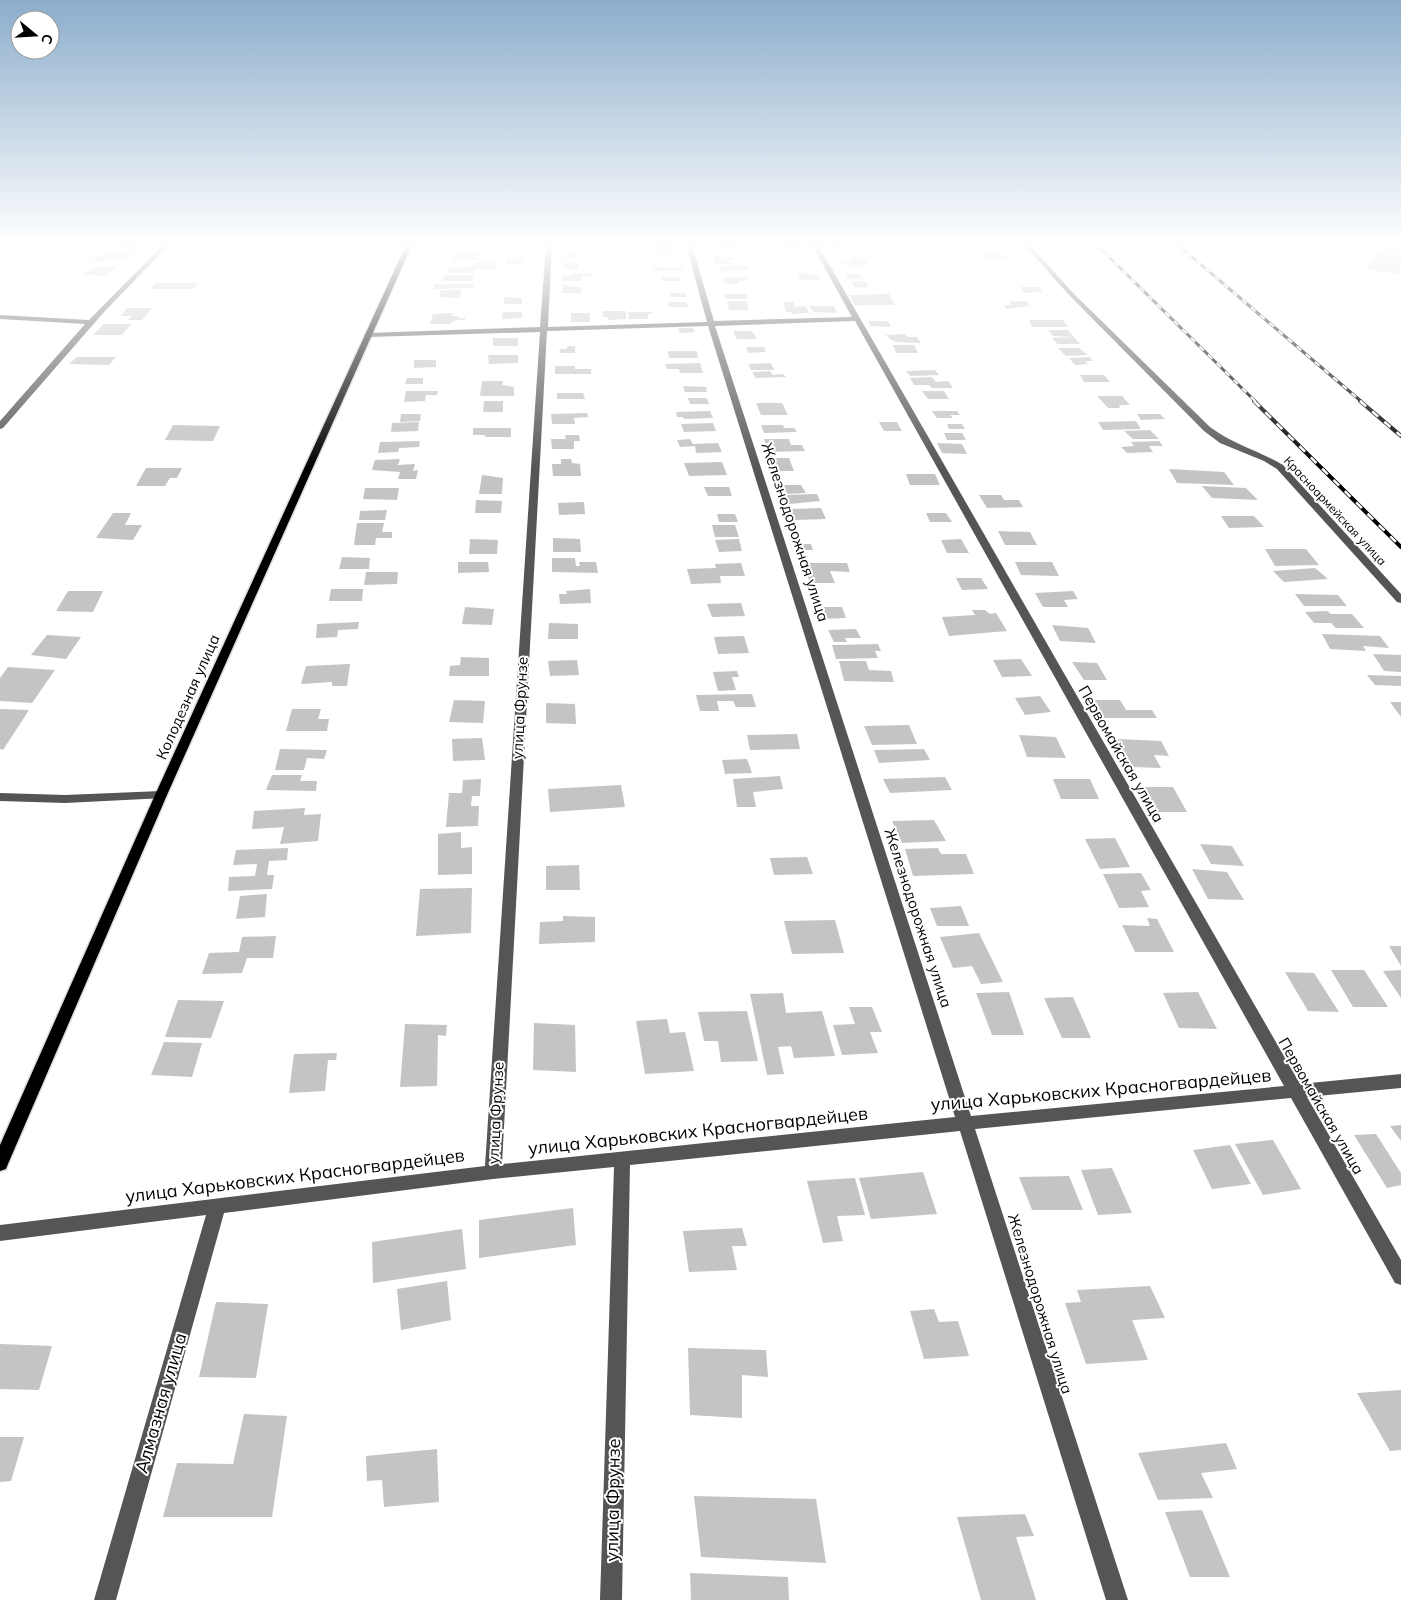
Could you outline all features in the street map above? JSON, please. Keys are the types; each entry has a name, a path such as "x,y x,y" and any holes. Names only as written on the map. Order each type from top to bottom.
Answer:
{"main road":[{"name":"Колодезная улица","path":"0,1164 161,795 375,320"}],"street":[{"path":"49,320 91,322"},
{"path":"0,426 93,320"},
{"name":"улица Фрунзе","path":"493,1172 544,320"},
{"name":"Железнодорожная улица","path":"710,320 1117,1600"},
{"path":"368,335 816,320"},
{"name":"Первомайская улица","path":"857,320 1401,1277"},
{"name":"Красноармейская улица","path":"1097,320 1207,429 1222,441 1266,458 1280,467 1401,600"},
{"path":"0,797 65,799 161,795"},
{"name":"улица Харьковских Красногвардейцев","path":"0,1233 493,1172 966,1123 1401,1081"},
{"name":"улица Фрунзе","path":"611,1600 622,1159"},
{"name":"Алмазная улица","path":"105,1600 217,1206"}],"building":[{"path":"431,320 465,320 456,320 450,324 430,324"},
{"path":"571,320 590,320 590,322 571,322"},
{"path":"1029,320 1063,320 1068,327 1032,327"},
{"path":"868,321 888,321 891,327 870,326"},
{"path":"104,324 131,324 122,335 93,335"},
{"path":"678,328 693,328 695,332 680,333"},
{"path":"1048,330 1068,330 1074,337 1053,336"},
{"path":"733,331 752,331 757,339 737,339"},
{"path":"905,334 907,337 917,337 921,343 897,342 891,340 886,335"},
{"path":"1074,337 1080,344 1057,344 1052,338"},
{"path":"493,338 518,338 518,346 493,346"},
{"path":"893,345 914,345 918,353 896,353"},
{"path":"567,346 575,346 575,353 559,353 560,349 567,349"},
{"path":"746,347 764,347 766,352 748,353"},
{"path":"1058,348 1079,348 1088,355 1066,356"},
{"path":"668,351 697,351 698,358 669,358"},
{"path":"488,355 518,355 518,363 489,364"},
{"path":"77,357 116,357 109,365 69,364"},
{"path":"1089,357 1093,361 1085,361 1088,364 1075,365 1069,358"},
{"path":"414,360 436,360 436,367 414,368"},
{"path":"700,363 703,373 680,373 679,369 667,369 665,364"},
{"path":"771,363 774,370 751,370 748,364"},
{"path":"555,366 575,366 575,369 591,369 591,374 555,374"},
{"path":"935,370 939,375 910,376 906,371"},
{"path":"770,371 773,375 783,374 786,377 756,378 752,372"},
{"path":"1080,375 1104,375 1110,382 1084,382"},
{"path":"932,377 936,382 948,381 953,388 932,388 929,385 914,385 910,378"},
{"path":"407,378 423,378 423,384 405,384"},
{"path":"482,381 503,381 502,385 514,387 514,396 480,396"},
{"path":"683,386 706,387 707,392 685,392"},
{"path":"406,391 438,391 437,395 426,395 425,401 404,402"},
{"path":"922,391 944,391 949,399 928,399"},
{"path":"557,393 583,393 585,399 557,399"},
{"path":"1097,396 1122,396 1130,405 1119,405 1120,408 1108,408"},
{"path":"688,398 707,398 709,404 690,404"},
{"path":"484,401 503,401 503,412 483,412"},
{"path":"756,403 782,403 788,415 761,415"},
{"path":"710,411 713,418 684,419 683,417 677,417 676,412"},
{"path":"932,411 957,411 960,415 950,415 953,418 937,418"},
{"path":"587,413 588,417 574,418 575,424 552,424 551,414"},
{"path":"401,414 421,414 420,421 400,422"},
{"path":"1137,414 1160,414 1165,419 1141,420"},
{"path":"1136,421 1141,429 1103,430 1098,422"},
{"path":"419,422 418,431 391,432 392,423"},
{"path":"879,422 897,422 902,431 884,431"},
{"path":"713,423 716,431 684,432 681,424"},
{"path":"947,424 962,424 965,429 949,429"},
{"path":"173,425 220,426 213,441 165,440"},
{"path":"761,425 783,425 784,428 794,428 797,432 764,433"},
{"path":"473,428 511,428 511,437 473,435"},
{"path":"1150,430 1159,439 1133,439 1124,431"},
{"path":"944,433 962,433 966,440 947,440"},
{"path":"565,435 579,435 580,441 574,441 574,449 552,449 551,439 566,439"},
{"path":"690,439 693,444 718,443 722,452 696,453 695,446 680,447 677,440"},
{"path":"764,439 789,439 791,445 802,445 805,451 768,452"},
{"path":"420,441 419,447 399,448 398,452 378,453 380,442"},
{"path":"1159,441 1163,446 1149,446 1153,452 1127,453 1121,447 1134,446 1131,442"},
{"path":"937,443 962,444 967,454 942,453"},
{"path":"771,458 789,458 794,471 776,471"},
{"path":"400,459 398,465 415,464 413,471 418,470 416,479 398,479 400,472 372,470 375,460"},
{"path":"561,459 571,459 572,463 580,464 581,476 553,476 552,464 561,464"},
{"path":"722,462 727,475 689,476 684,463"},
{"path":"146,468 182,468 177,478 170,478 165,486 136,486"},
{"path":"1169,469 1224,472 1234,485 1177,483"},
{"path":"906,474 935,474 940,485 910,485"},
{"path":"482,475 503,478 502,494 479,494"},
{"path":"783,485 801,485 806,493 787,494"},
{"path":"1202,486 1246,488 1258,500 1212,498"},
{"path":"704,487 729,487 732,496 708,496"},
{"path":"365,488 399,488 397,500 363,499"},
{"path":"817,494 820,501 789,504 785,495"},
{"path":"979,495 1001,495 1004,500 1019,500 1023,507 987,508"},
{"path":"476,500 502,501 501,513 475,513"},
{"path":"584,502 585,514 559,515 558,503"},
{"path":"821,508 826,519 795,520 790,509"},
{"path":"387,510 385,520 359,520 360,511"},
{"path":"113,513 131,513 125,525 142,525 133,540 96,538"},
{"path":"926,513 946,513 952,522 930,522"},
{"path":"717,514 735,514 738,522 719,522"},
{"path":"1221,516 1254,516 1264,527 1229,528"},
{"path":"357,523 384,523 382,532 392,532 392,538 376,538 375,545 354,545"},
{"path":"712,525 735,525 739,537 715,537"},
{"path":"998,531 1030,532 1037,545 1005,545"},
{"path":"553,538 580,539 581,552 553,552"},
{"path":"470,539 498,540 497,554 469,554"},
{"path":"739,539 742,551 719,552 715,540"},
{"path":"961,539 969,553 947,553 941,540"},
{"path":"797,544 811,544 813,550 798,550"},
{"path":"1265,549 1306,549 1319,565 1275,566"},
{"path":"342,557 370,558 369,569 339,569"},
{"path":"552,558 575,558 576,566 580,566 579,562 596,562 598,573 552,572"},
{"path":"458,562 488,562 489,572 458,573"},
{"path":"1015,562 1052,562 1059,576 1021,575"},
{"path":"741,563 745,576 720,576 721,583 691,584 687,569 716,568 715,564"},
{"path":"803,563 847,563 850,572 830,571 835,583 810,583"},
{"path":"1315,568 1328,579 1284,582 1273,571"},
{"path":"366,572 398,572 397,584 364,585"},
{"path":"956,578 981,578 988,589 962,590"},
{"path":"331,589 363,589 362,601 329,601"},
{"path":"590,589 591,603 560,604 559,594 567,594 566,591"},
{"path":"68,591 103,591 93,612 56,611"},
{"path":"1073,591 1078,599 1064,600 1068,607 1043,607 1035,593"},
{"path":"1295,594 1338,595 1347,606 1304,606"},
{"path":"741,603 745,616 712,617 707,604"},
{"path":"465,607 494,609 492,625 462,624"},
{"path":"816,607 842,607 846,618 820,619"},
{"path":"972,610 985,610 990,614 996,613 1007,631 949,636 942,617 975,615"},
{"path":"1327,611 1331,614 1352,614 1364,628 1336,628 1331,623 1314,623 1305,612"},
{"path":"359,622 358,629 338,630 337,637 316,638 317,624"},
{"path":"549,623 578,624 578,639 548,639"},
{"path":"1052,625 1088,628 1096,643 1060,641"},
{"path":"856,629 861,638 845,638 847,642 834,642 828,630"},
{"path":"1322,634 1380,636 1389,648 1363,646 1366,651 1330,649"},
{"path":"47,635 81,637 66,659 31,655"},
{"path":"744,636 749,653 718,654 714,637"},
{"path":"878,644 881,651 875,651 878,658 836,659 832,645"},
{"path":"1373,654 1401,655 1401,672 1384,671"},
{"path":"461,657 489,658 489,676 449,676 450,666 460,665"},
{"path":"1021,659 1032,676 1002,677 993,660"},
{"path":"577,660 579,675 550,676 548,661"},
{"path":"839,661 866,661 869,670 891,671 894,682 844,681"},
{"path":"1072,662 1097,663 1107,680 1084,680"},
{"path":"350,664 347,686 332,686 332,682 301,684 306,666"},
{"path":"8,667 55,670 32,703 0,701 0,678"},
{"path":"737,671 739,677 732,677 736,690 718,691 713,672"},
{"path":"1367,675 1401,676 1401,686 1375,685"},
{"path":"752,694 756,707 736,707 733,701 717,701 719,711 700,711 696,695"},
{"path":"1040,696 1051,712 1025,715 1015,698"},
{"path":"454,700 485,701 483,723 449,722"},
{"path":"1094,700 1120,700 1126,710 1152,710 1157,718 1103,718"},
{"path":"1390,702 1401,702 1401,717"},
{"path":"546,703 575,704 576,724 546,723"},
{"path":"0,709 29,710 3,750 0,749"},
{"path":"292,709 321,709 318,719 329,719 327,731 286,731"},
{"path":"909,725 917,744 872,745 864,726"},
{"path":"797,734 800,749 750,750 747,735"},
{"path":"1019,735 1056,737 1066,758 1027,757"},
{"path":"482,738 485,760 453,761 452,739"},
{"path":"1117,739 1161,741 1169,756 1154,755 1161,768 1133,767"},
{"path":"280,749 327,750 324,759 307,758 304,770 275,770"},
{"path":"924,749 930,760 879,763 874,750"},
{"path":"747,759 752,773 725,774 722,760"},
{"path":"272,775 302,775 300,781 317,781 316,791 266,790"},
{"path":"780,776 783,789 753,792 756,807 737,807 733,779"},
{"path":"945,777 952,790 890,793 883,779"},
{"path":"481,779 480,796 472,796 471,806 479,806 478,826 446,827 449,793 462,793 463,780"},
{"path":"1053,779 1090,779 1099,799 1061,799"},
{"path":"621,785 625,807 550,812 548,789"},
{"path":"1145,787 1173,787 1187,812 1157,812"},
{"path":"305,808 304,815 321,814 318,841 280,844 284,827 252,829 254,811"},
{"path":"934,820 946,841 902,843 892,821"},
{"path":"461,832 461,848 472,847 472,874 438,875 438,834"},
{"path":"1115,838 1130,867 1100,869 1085,839"},
{"path":"1200,844 1232,846 1244,866 1211,864"},
{"path":"288,848 287,860 269,861 267,875 274,875 272,889 228,891 229,877 255,876 257,864 233,865 236,850"},
{"path":"938,848 941,854 966,854 974,874 913,876 905,849"},
{"path":"807,857 813,874 774,875 770,858"},
{"path":"579,865 580,890 546,890 546,866"},
{"path":"1192,869 1227,872 1244,900 1208,899"},
{"path":"1141,873 1151,890 1141,891 1149,907 1119,908 1103,874"},
{"path":"472,888 471,933 416,936 420,889"},
{"path":"267,894 265,917 236,919 240,896"},
{"path":"961,906 969,926 937,926 930,908"},
{"path":"563,916 595,917 595,942 539,944 540,922 563,921"},
{"path":"1147,918 1157,919 1174,952 1135,952 1122,925 1150,926"},
{"path":"835,920 844,953 792,954 784,921"},
{"path":"979,933 1003,982 981,984 972,966 953,968 940,937"},
{"path":"276,936 273,958 247,958 242,973 202,974 209,953 239,952 242,937"},
{"path":"1389,946 1401,946 1401,966"},
{"path":"1331,970 1364,970 1388,1007 1353,1007"},
{"path":"1401,970 1401,998 1383,971"},
{"path":"1285,972 1314,973 1339,1012 1308,1011"},
{"path":"1009,992 1024,1035 992,1035 976,993"},
{"path":"1198,992 1217,1029 1179,1028 1163,993"},
{"path":"783,993 786,1013 822,1011 835,1056 794,1058 791,1046 778,1047 784,1074 767,1075 750,994"},
{"path":"1073,997 1091,1038 1062,1038 1044,998"},
{"path":"178,1000 224,1001 211,1038 165,1037"},
{"path":"849,1007 872,1007 882,1032 870,1032 878,1053 842,1055 833,1025 855,1024"},
{"path":"747,1011 758,1061 721,1062 718,1041 704,1041 698,1012"},
{"path":"667,1019 670,1033 685,1032 694,1071 645,1074 636,1021"},
{"path":"534,1023 575,1025 576,1072 533,1070"},
{"path":"405,1024 447,1025 446,1036 438,1035 437,1086 400,1087"},
{"path":"164,1042 202,1043 192,1077 151,1075"},
{"path":"337,1053 336,1060 328,1060 325,1091 289,1093 294,1054"},
{"path":"1401,1125 1401,1141 1390,1126"},
{"path":"1376,1134 1401,1173 1401,1185 1387,1188 1354,1135"},
{"path":"1273,1140 1301,1189 1263,1195 1235,1144"},
{"path":"1230,1145 1251,1184 1212,1189 1193,1150"},
{"path":"1112,1168 1132,1213 1098,1215 1081,1170"},
{"path":"923,1172 937,1214 871,1219 859,1178"},
{"path":"1069,1176 1083,1210 1032,1210 1019,1177"},
{"path":"855,1178 865,1215 837,1216 843,1241 823,1243 807,1181"},
{"path":"573,1208 576,1245 479,1258 479,1220"},
{"path":"742,1228 747,1246 732,1246 737,1270 689,1272 683,1231"},
{"path":"462,1229 466,1269 373,1283 372,1242"},
{"path":"447,1281 451,1320 401,1330 397,1289"},
{"path":"1150,1286 1165,1318 1132,1320 1148,1360 1086,1364 1065,1303 1081,1302 1077,1290"},
{"path":"216,1302 268,1304 256,1378 199,1377"},
{"path":"934,1309 939,1322 958,1321 969,1356 924,1359 910,1311"},
{"path":"0,1344 52,1346 39,1390 0,1389"},
{"path":"688,1348 766,1350 768,1377 742,1375 742,1418 690,1415"},
{"path":"1401,1390 1401,1450 1390,1451 1357,1393"},
{"path":"244,1414 287,1416 272,1517 163,1517 177,1463 233,1464"},
{"path":"0,1437 24,1437 11,1481 0,1482"},
{"path":"1226,1443 1237,1469 1201,1473 1213,1498 1158,1500 1138,1453"},
{"path":"437,1449 439,1502 384,1507 382,1480 367,1481 366,1456"},
{"path":"694,1496 816,1499 826,1563 701,1557"},
{"path":"1202,1510 1230,1577 1190,1577 1165,1512"},
{"path":"1025,1514 1034,1536 1016,1537 1036,1600 981,1600 957,1517"},
{"path":"690,1573 788,1577 789,1600 691,1600"}],"railway":[{"path":"1173,320 1256,402"},
{"path":"1266,320 1362,402"},
{"path":"1254,401 1401,547"},
{"path":"1360,401 1401,436"}]}
